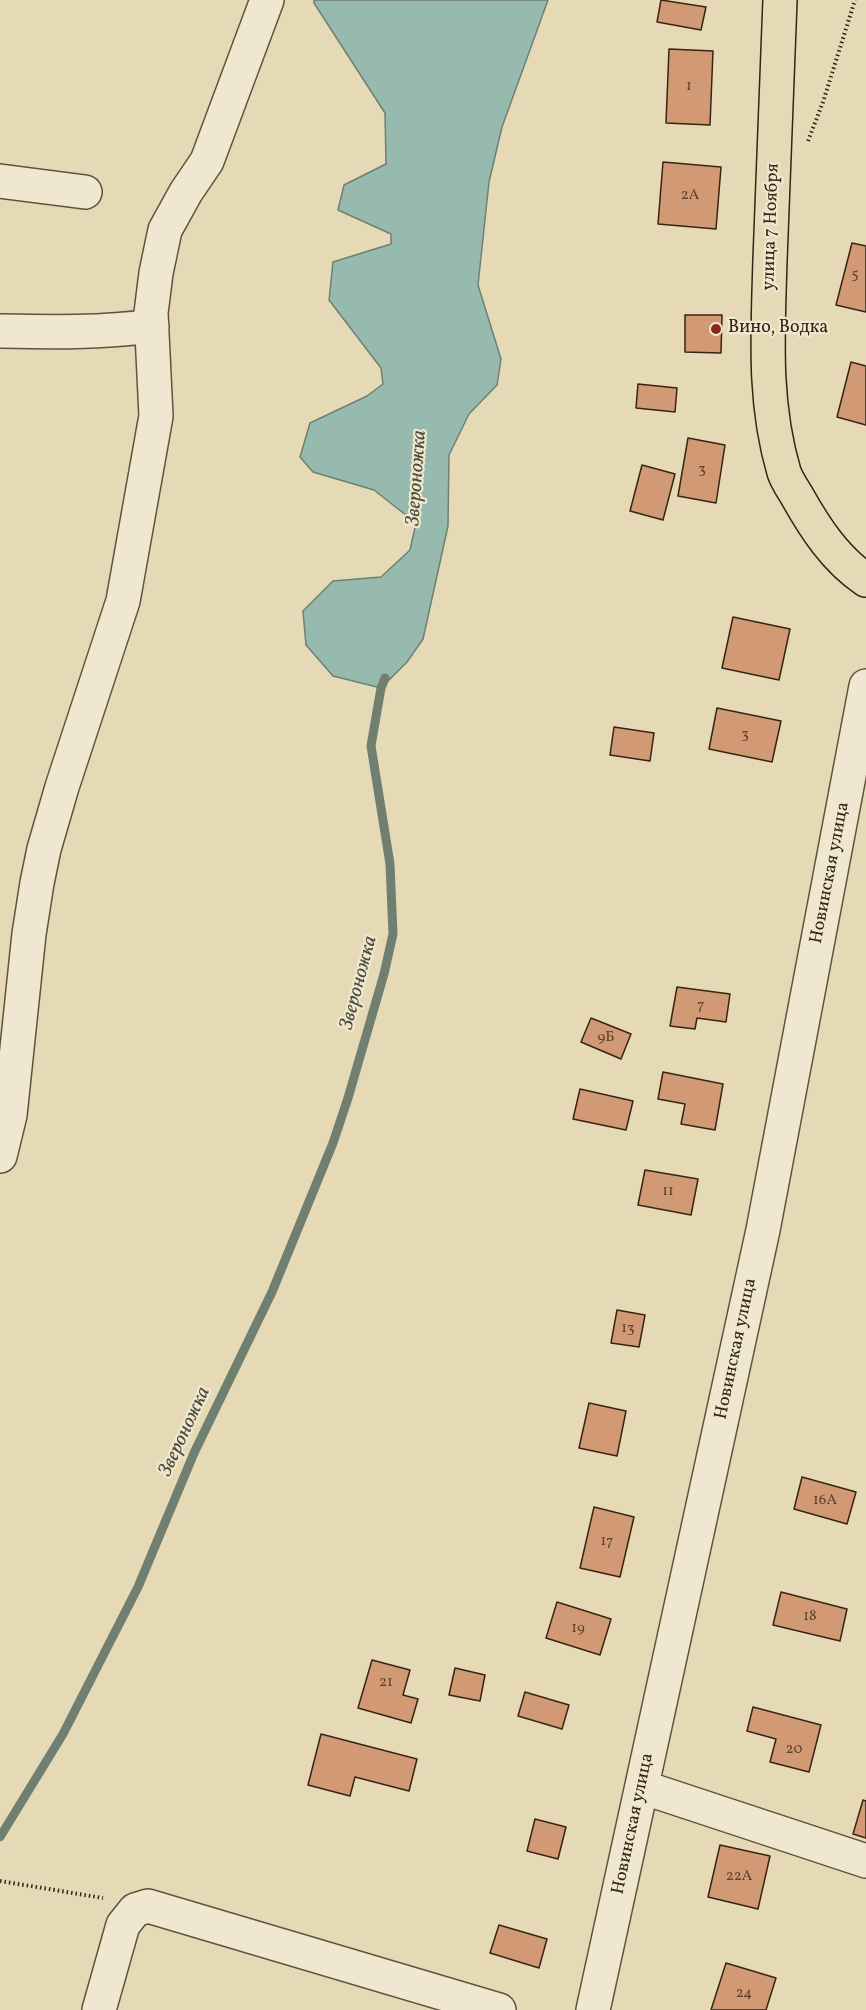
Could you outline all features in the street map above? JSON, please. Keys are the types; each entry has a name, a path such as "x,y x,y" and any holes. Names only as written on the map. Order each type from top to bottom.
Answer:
{"main road":[{"name":"улица 7 Ноября","path":"780,0 771,232 769,396 773,430 785,475 809,518 828,545 854,572 866,580"}],"street":[{"path":"0,1156 10,1115 29,934 44,849 123,601 156,416 151,312 165,230 207,160 267,0"},
{"path":"0,181 85,192"},
{"path":"0,330 125,330 152,326"},
{"name":"Новинская улица","path":"598,2006 642,1787 763,1230 866,686"},
{"path":"642,1787 866,1861"},
{"path":"99,2010 123,1925 135,1910 148,1906 499,2010"}],"path":[{"path":"807,144 823,102 855,0"},
{"path":"1,1881 148,1906"}],"water":[{"path":"314,0 548,0 502,127 489,182 478,285 501,359 497,385 469,414 449,455 448,526 423,639 407,662 381,688 333,676 306,645 303,611 333,581 381,577 410,550 416,523 374,490 313,472 300,457 310,423 367,396 383,384 381,368 329,300 333,262 391,244 391,234 338,210 344,185 386,164 385,113"}],"building":[{"path":"661,0 706,7 701,30 657,22"},
{"path":"669,49 713,51 710,125 666,123"},
{"path":"663,162 721,167 716,229 658,224"},
{"path":"852,243 866,246 866,312 836,305"},
{"path":"685,315 722,315 721,353 685,352"},
{"path":"851,362 866,366 866,425 837,417"},
{"path":"638,384 677,388 675,412 636,408"},
{"path":"688,438 725,445 716,503 678,496"},
{"path":"642,465 675,474 663,520 630,511"},
{"path":"733,617 790,629 779,680 722,668"},
{"path":"717,708 781,721 772,762 709,749"},
{"path":"614,727 654,733 650,761 610,755"},
{"path":"677,987 730,994 726,1022 697,1018 695,1029 670,1026"},
{"path":"591,1018 631,1034 621,1059 581,1042"},
{"path":"663,1072 723,1084 715,1130 681,1124 685,1104 658,1099"},
{"path":"580,1089 633,1101 626,1130 573,1119"},
{"path":"645,1170 698,1179 691,1215 638,1205"},
{"path":"617,1310 645,1315 639,1347 611,1343"},
{"path":"589,1403 626,1411 617,1456 579,1448"},
{"path":"802,1477 856,1492 847,1524 794,1509"},
{"path":"594,1507 634,1517 620,1577 580,1568"},
{"path":"781,1592 847,1609 840,1641 773,1625"},
{"path":"557,1602 611,1619 600,1655 546,1638"},
{"path":"372,1660 410,1670 403,1695 418,1699 411,1723 358,1708"},
{"path":"455,1668 485,1675 480,1701 449,1695"},
{"path":"525,1692 569,1705 562,1729 518,1716"},
{"path":"753,1707 821,1725 809,1772 770,1762 776,1739 747,1731"},
{"path":"321,1734 417,1759 409,1791 355,1777 350,1796 308,1785"},
{"path":"863,1800 866,1801 866,1838 853,1834"},
{"path":"535,1819 566,1827 558,1859 527,1851"},
{"path":"720,1845 770,1856 758,1909 708,1897"},
{"path":"499,1925 547,1939 539,1968 490,1953"},
{"path":"726,1963 776,1978 766,2010 711,2010"}],"waterway":[{"name":"Звероножка","path":"0,1837 63,1734 138,1587 194,1453 272,1292 333,1143 348,1098 384,974 393,934 390,864 371,746 381,688 385,678"}],"place":[{"name":"Вино, Водка","path":"716,329"}]}
